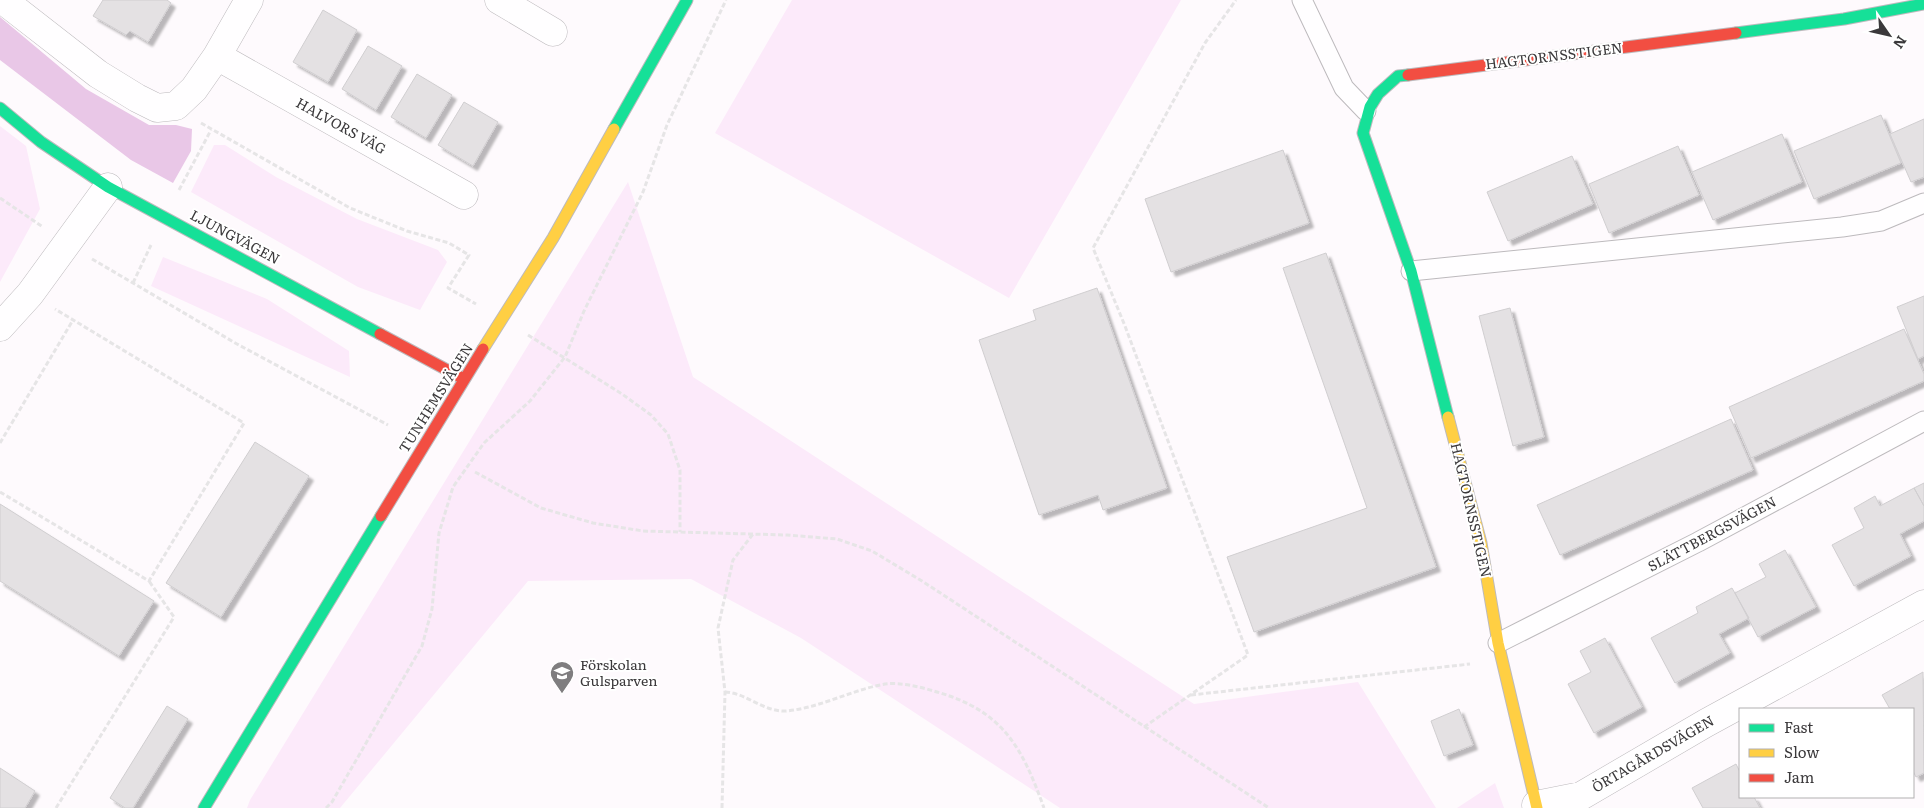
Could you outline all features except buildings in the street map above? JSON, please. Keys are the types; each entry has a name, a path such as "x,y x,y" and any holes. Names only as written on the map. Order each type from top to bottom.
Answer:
{"street":[{"path":"3,0 98,74 157,108 176,106 194,89 217,56 248,0"},
{"path":"499,0 553,32"},
{"name":"TUNHEMSVÄGEN","path":"204,808 464,380 553,238 687,0"},
{"name":"HAGTORNSSTIGEN","path":"1536,806 1500,651 1481,544 1411,271 1363,133 1366,110 1382,88 1398,76 1840,20 1924,4"},
{"name":"HALVORS VÄG","path":"217,56 464,195"},
{"name":"LJUNGVÄGEN","path":"0,108 41,142 108,187 464,380"},
{"path":"0,327 30,294 108,187"},
{"name":"ÖRTAGÅRDSVÄGEN","path":"1536,806 1580,796 1706,723 1924,604"}],"lane":[{"path":"1302,0 1344,88 1366,110"},
{"path":"1411,271 1842,227 1881,221 1924,204"},
{"name":"SLÄTTBERGSVÄGEN","path":"1500,651 1924,421"}],"path":[{"path":"326,808 332,802 422,646 432,609 439,533 452,488 484,443 530,401 565,357 584,311 643,192 667,125 726,0"},
{"path":"1144,726 1248,655 1125,326 1093,248 1205,43 1236,0"},
{"path":"176,106 211,130 350,208 407,231 449,243 469,255 448,288 565,357 651,415 668,434 680,470 680,532"},
{"path":"0,198 68,244 237,344 388,425"},
{"path":"30,294 244,424 149,581"},
{"path":"0,443 73,320"},
{"path":"475,472 541,508 593,523 643,531 753,534 837,539 872,551 922,581 1269,808"},
{"path":"0,492 149,581 174,616 56,808"},
{"path":"722,808 725,692 718,628 733,560 753,534"},
{"path":"1190,695 1500,651"},
{"path":"725,692 736,693 762,707 783,711 803,709 852,692 887,684 920,686 957,698 998,723 1017,746 1044,808"}],"shaded area":[{"path":"792,0 1181,0 1009,298 715,133"},
{"path":"0,17 86,89 149,125 176,125 192,129 191,151 173,183 131,160 0,60"},
{"path":"0,126 26,146 40,209 0,282"},
{"path":"214,145 225,145 276,177 357,219 438,250 447,262 420,310 358,287 191,192"},
{"path":"628,182 693,377 1194,704 1358,682 1436,808 1060,808 801,638 691,579 528,581 340,808 247,808 250,800"},
{"path":"163,257 267,299 349,351 350,377 151,286"},
{"path":"1495,783 1504,808 1457,808"}],"traffic: fast":[{"path":"614,129 687,0"},
{"path":"1736,33 1844,19 1924,4"},
{"path":"1408,75 1398,76 1378,94 1370,107 1363,133 1411,271 1448,417"},
{"path":"0,108 41,142 108,187 380,334"},
{"path":"204,808 381,516"}],"traffic: slow":[{"path":"483,349 553,238 614,129"},
{"path":"1448,417 1481,543 1498,643 1537,808"}],"traffic: jam":[{"path":"1408,75 1736,33"},
{"path":"380,334 464,379"},
{"path":"381,516 483,349"}],"place":[{"name":"Förskolan Gulsparven","path":"562,694"}]}
